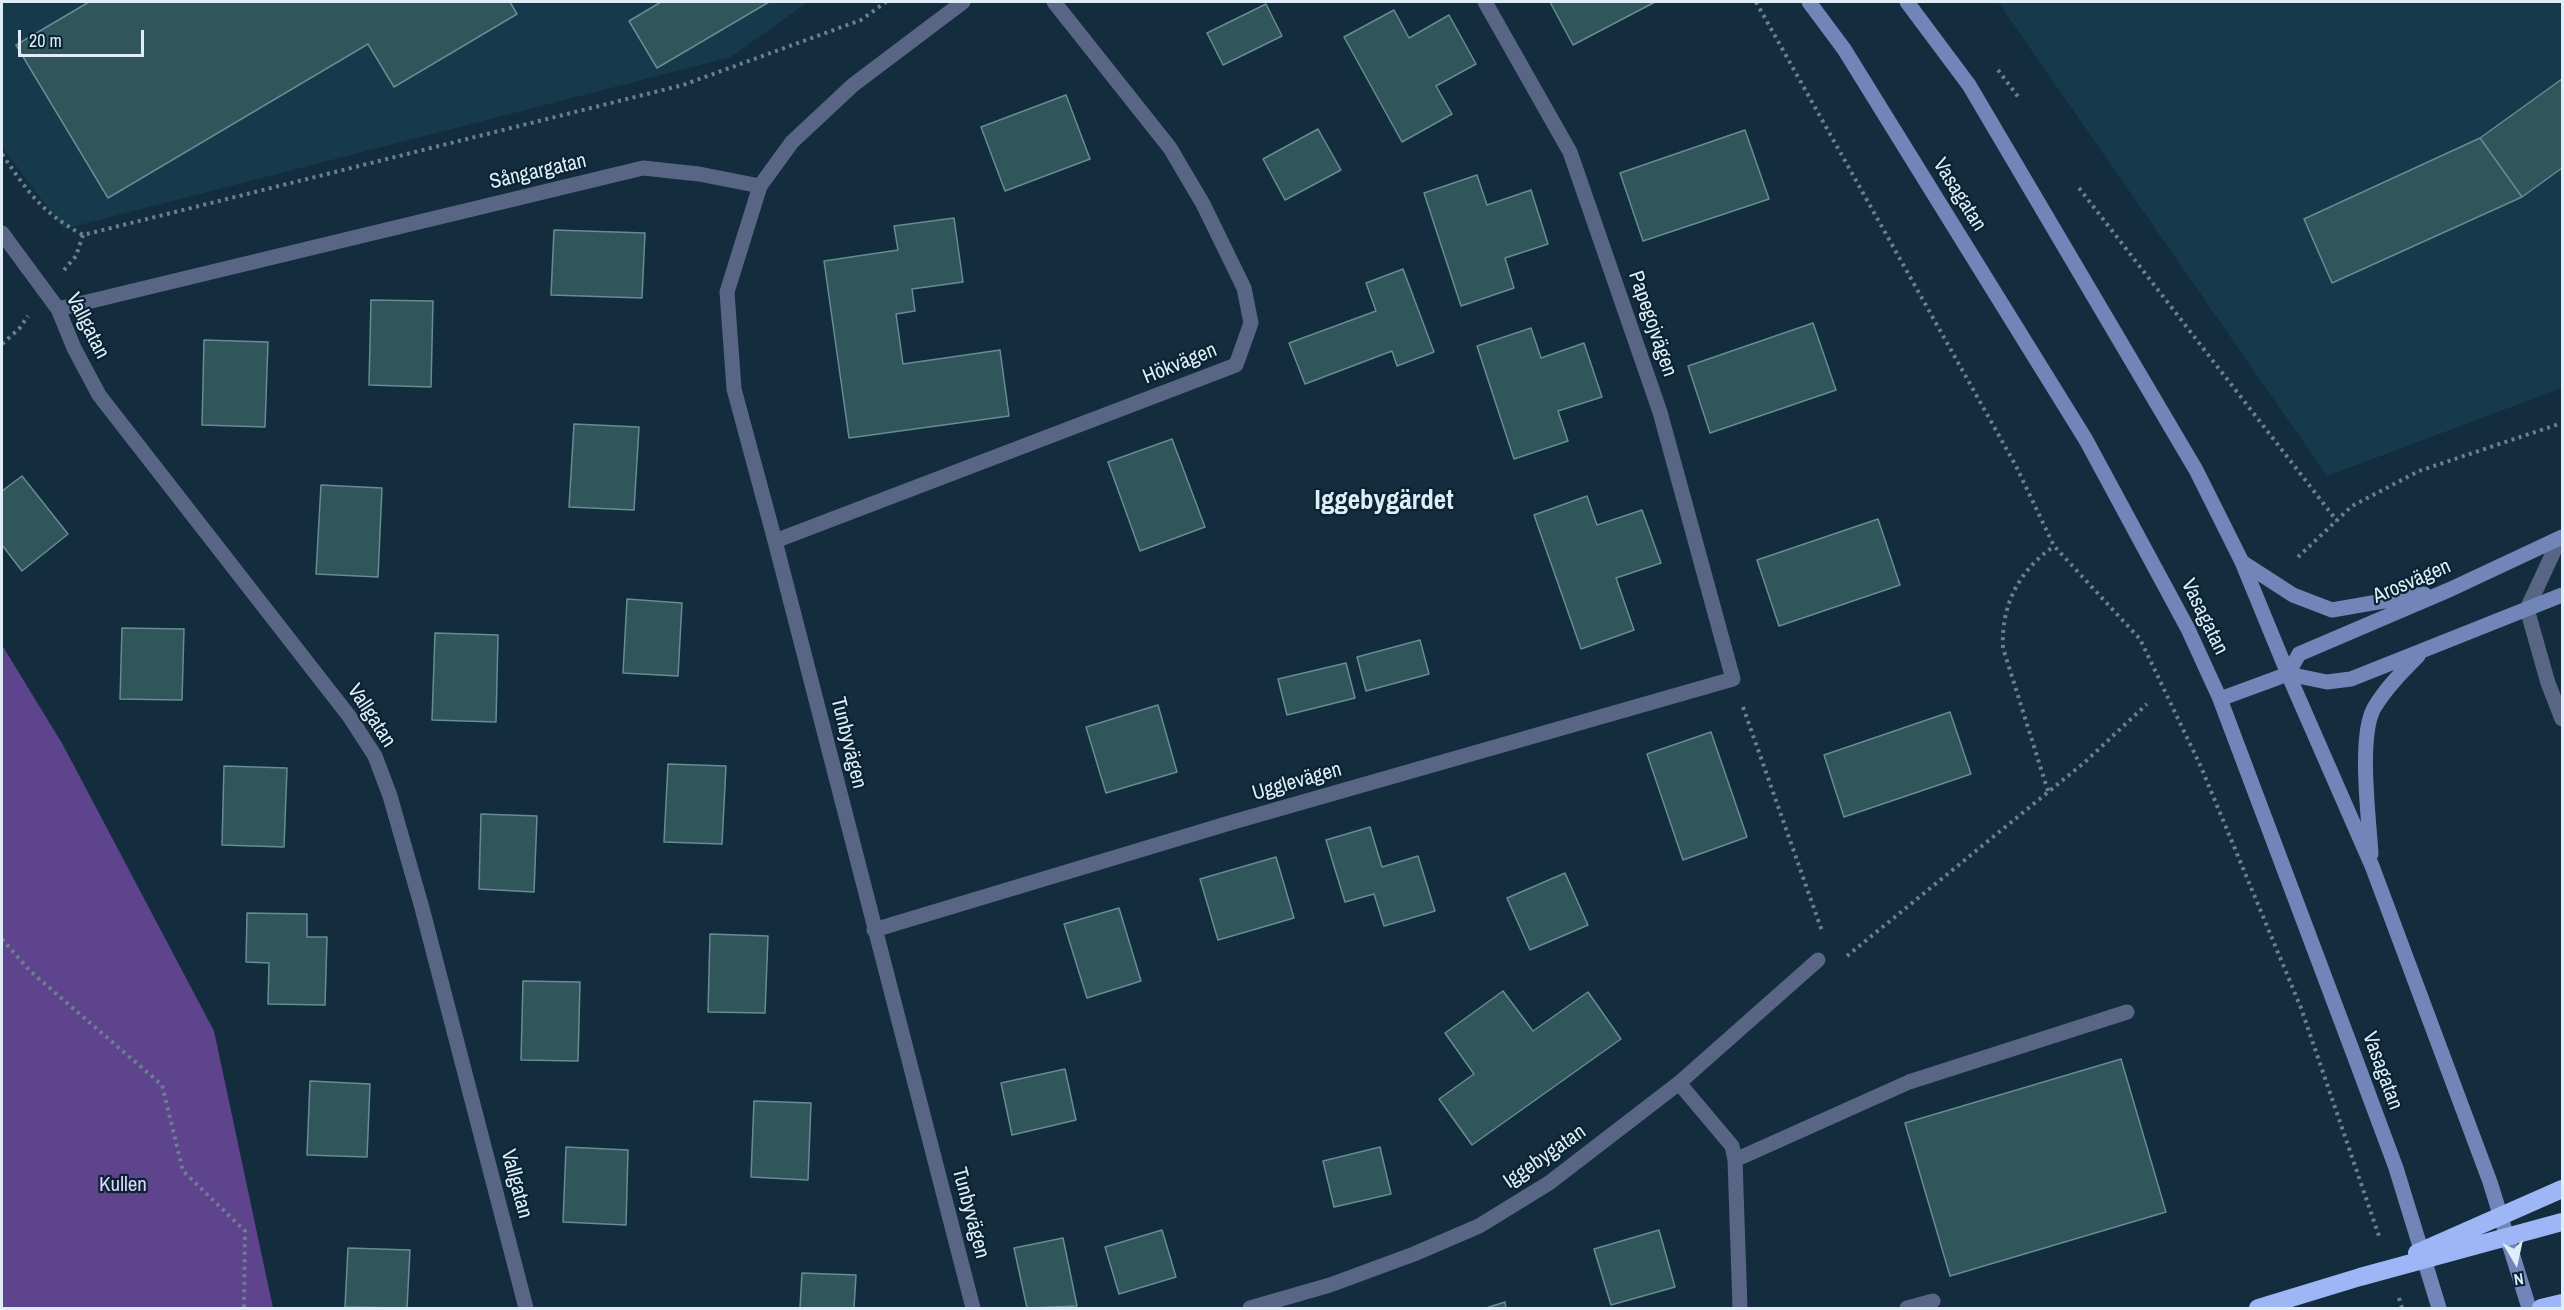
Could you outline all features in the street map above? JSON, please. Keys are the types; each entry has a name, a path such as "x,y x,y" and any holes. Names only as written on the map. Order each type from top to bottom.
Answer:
{"highway":[{"path":"2360,1278 2562,1189"},
{"path":"2258,1308 2562,1222"},
{"path":"2541,1308 2562,1303"}],"street":[{"path":"760,186 792,142 853,85 963,2"},
{"name":"Hökvägen","path":"775,540 1236,365 1251,324 1244,288 1203,204 1170,148 1054,2"},
{"name":"Papegojvägen","path":"1485,2 1570,152 1660,412 1733,679"},
{"name":"Vasagatan","path":"1809,2 1844,49 2086,440 2188,629 2220,699 2354,1054 2396,1168 2439,1308"},
{"path":"1907,2 1969,85 2196,470 2242,562 2372,866 2490,1182 2529,1308"},
{"name":"Sångargatan","path":"58,309 643,168 699,174 760,186"},
{"name":"Tunbyvägen","path":"760,186 727,292 734,389 973,1308"},
{"name":"Vallgatan","path":"2,233 58,309 74,348 99,395 349,716 375,756 390,796 422,908 526,1308"},
{"path":"2561,537 2527,609 2548,683 2562,719"},
{"name":"Arosvägen","path":"2288,674 2299,654 2451,589 2561,537"},
{"path":"2242,562 2293,595 2332,610 2451,589"},
{"path":"2220,699 2288,674 2327,682 2351,679 2562,595"},
{"path":"2372,866 2365,755 2373,711 2391,682 2425,649"},
{"name":"Ugglevägen","path":"874,930 1233,822 1733,679"},
{"name":"Iggebygatan","path":"1250,1308 1330,1285 1414,1254 1479,1226 1550,1183 1680,1083 1818,960"},
{"path":"1735,1160 1909,1082 2127,1012"},
{"path":"1680,1083 1732,1146 1735,1160 1740,1308"},
{"path":"1907,1308 1933,1300"}],"path":[{"path":"2,154 36,203 62,224 82,235 683,85 861,20 886,2"},
{"path":"1756,2 2016,466 2054,546 2140,639 2201,767 2301,1008 2381,1244"},
{"path":"2079,188 2337,521"},
{"path":"2,344 20,328"},
{"path":"2298,557 2352,506 2419,471 2562,423"},
{"path":"2048,791 2003,648 2002,630 2008,603 2019,579 2037,558 2054,546"},
{"path":"1733,679 1823,933"},
{"path":"1818,960 1835,966 2085,762 2147,704"},
{"path":"2,939 30,971 162,1085 183,1172 245,1231 244,1308"},
{"path":"2395,1287 2402,1308"}],"shaded area":[{"path":"2,2 808,2 731,57 64,229 2,147"},
{"path":"1998,2 2562,2 2562,388 2327,476"}],"green space":[{"name":"Kullen","path":"2,645 63,745 214,1031 273,1308 2,1308"}],"building":[{"path":"89,2 510,2 517,14 394,87 368,44 108,198 16,45"},
{"path":"661,2 769,2 657,68 629,21"},
{"path":"1550,2 1655,2 1573,45"},
{"path":"1266,4 1282,36 1223,65 1207,33"},
{"path":"1394,10 1409,38 1449,15 1476,64 1436,86 1452,114 1402,142 1344,37"},
{"path":"2562,79 2562,168 2522,197 2480,138"},
{"path":"1066,95 1090,159 1005,191 981,127"},
{"path":"1318,129 1341,170 1285,200 1263,159"},
{"path":"1745,130 1769,199 1643,241 1620,173"},
{"path":"2480,138 2522,197 2332,283 2304,219"},
{"path":"1477,175 1487,205 1531,190 1548,244 1505,258 1514,288 1461,306 1424,193"},
{"path":"954,218 963,282 912,289 915,311 896,314 903,364 1000,350 1009,416 849,438 824,261 898,250 894,226"},
{"path":"554,230 645,233 642,298 551,295"},
{"path":"1403,269 1434,352 1397,366 1392,351 1305,384 1289,343 1376,311 1366,283"},
{"path":"371,300 433,301 431,387 369,385"},
{"path":"1813,323 1836,390 1710,433 1688,366"},
{"path":"1531,328 1541,358 1584,343 1602,397 1558,411 1568,441 1514,459 1477,346"},
{"path":"204,340 268,342 265,427 202,425"},
{"path":"574,424 639,427 634,510 569,507"},
{"path":"1172,439 1205,527 1140,551 1108,462"},
{"path":"22,476 68,534 22,571 2,545 2,491"},
{"path":"321,485 382,488 378,577 316,574"},
{"path":"1587,496 1597,525 1642,510 1661,563 1616,578 1634,630 1581,649 1534,515"},
{"path":"1878,519 1900,585 1779,626 1757,560"},
{"path":"627,599 682,603 678,676 623,673"},
{"path":"122,628 184,629 182,700 120,699"},
{"path":"435,633 498,635 496,722 432,720"},
{"path":"1420,640 1429,674 1366,691 1357,657"},
{"path":"1346,663 1355,698 1287,715 1278,679"},
{"path":"1158,705 1177,772 1106,793 1086,727"},
{"path":"1950,712 1971,774 1844,817 1824,755"},
{"path":"1711,732 1747,837 1683,860 1647,754"},
{"path":"668,764 726,766 722,844 664,842"},
{"path":"224,766 287,768 284,847 222,845"},
{"path":"481,814 537,816 534,892 479,889"},
{"path":"1370,827 1382,867 1418,856 1435,911 1384,926 1374,894 1345,902 1326,840"},
{"path":"1276,857 1294,918 1218,940 1200,879"},
{"path":"1565,873 1588,925 1530,950 1507,898"},
{"path":"1119,908 1141,981 1087,998 1064,924"},
{"path":"247,913 307,914 307,937 327,937 325,1005 268,1004 269,963 246,962"},
{"path":"710,934 768,936 765,1013 708,1012"},
{"path":"523,981 580,982 578,1061 521,1060"},
{"path":"1503,991 1533,1031 1588,992 1621,1039 1472,1145 1439,1099 1474,1074 1445,1033"},
{"path":"2121,1059 2166,1212 1950,1276 1905,1123"},
{"path":"1065,1069 1076,1120 1012,1135 1001,1083"},
{"path":"310,1081 370,1084 367,1157 307,1155"},
{"path":"754,1101 811,1103 808,1180 751,1177"},
{"path":"566,1147 628,1150 626,1225 563,1222"},
{"path":"1380,1147 1391,1194 1334,1207 1323,1161"},
{"path":"1162,1230 1176,1277 1119,1294 1105,1247"},
{"path":"1659,1230 1675,1287 1611,1305 1594,1249"},
{"path":"1063,1238 1077,1306 1027,1308 1014,1248"},
{"path":"348,1248 410,1250 407,1308 345,1307"},
{"path":"802,1273 856,1275 854,1308 800,1308"},
{"path":"1505,1302 1506,1308 1486,1308"}],"district":[{"name":"Iggebygärdet","path":"1384,502"}]}
